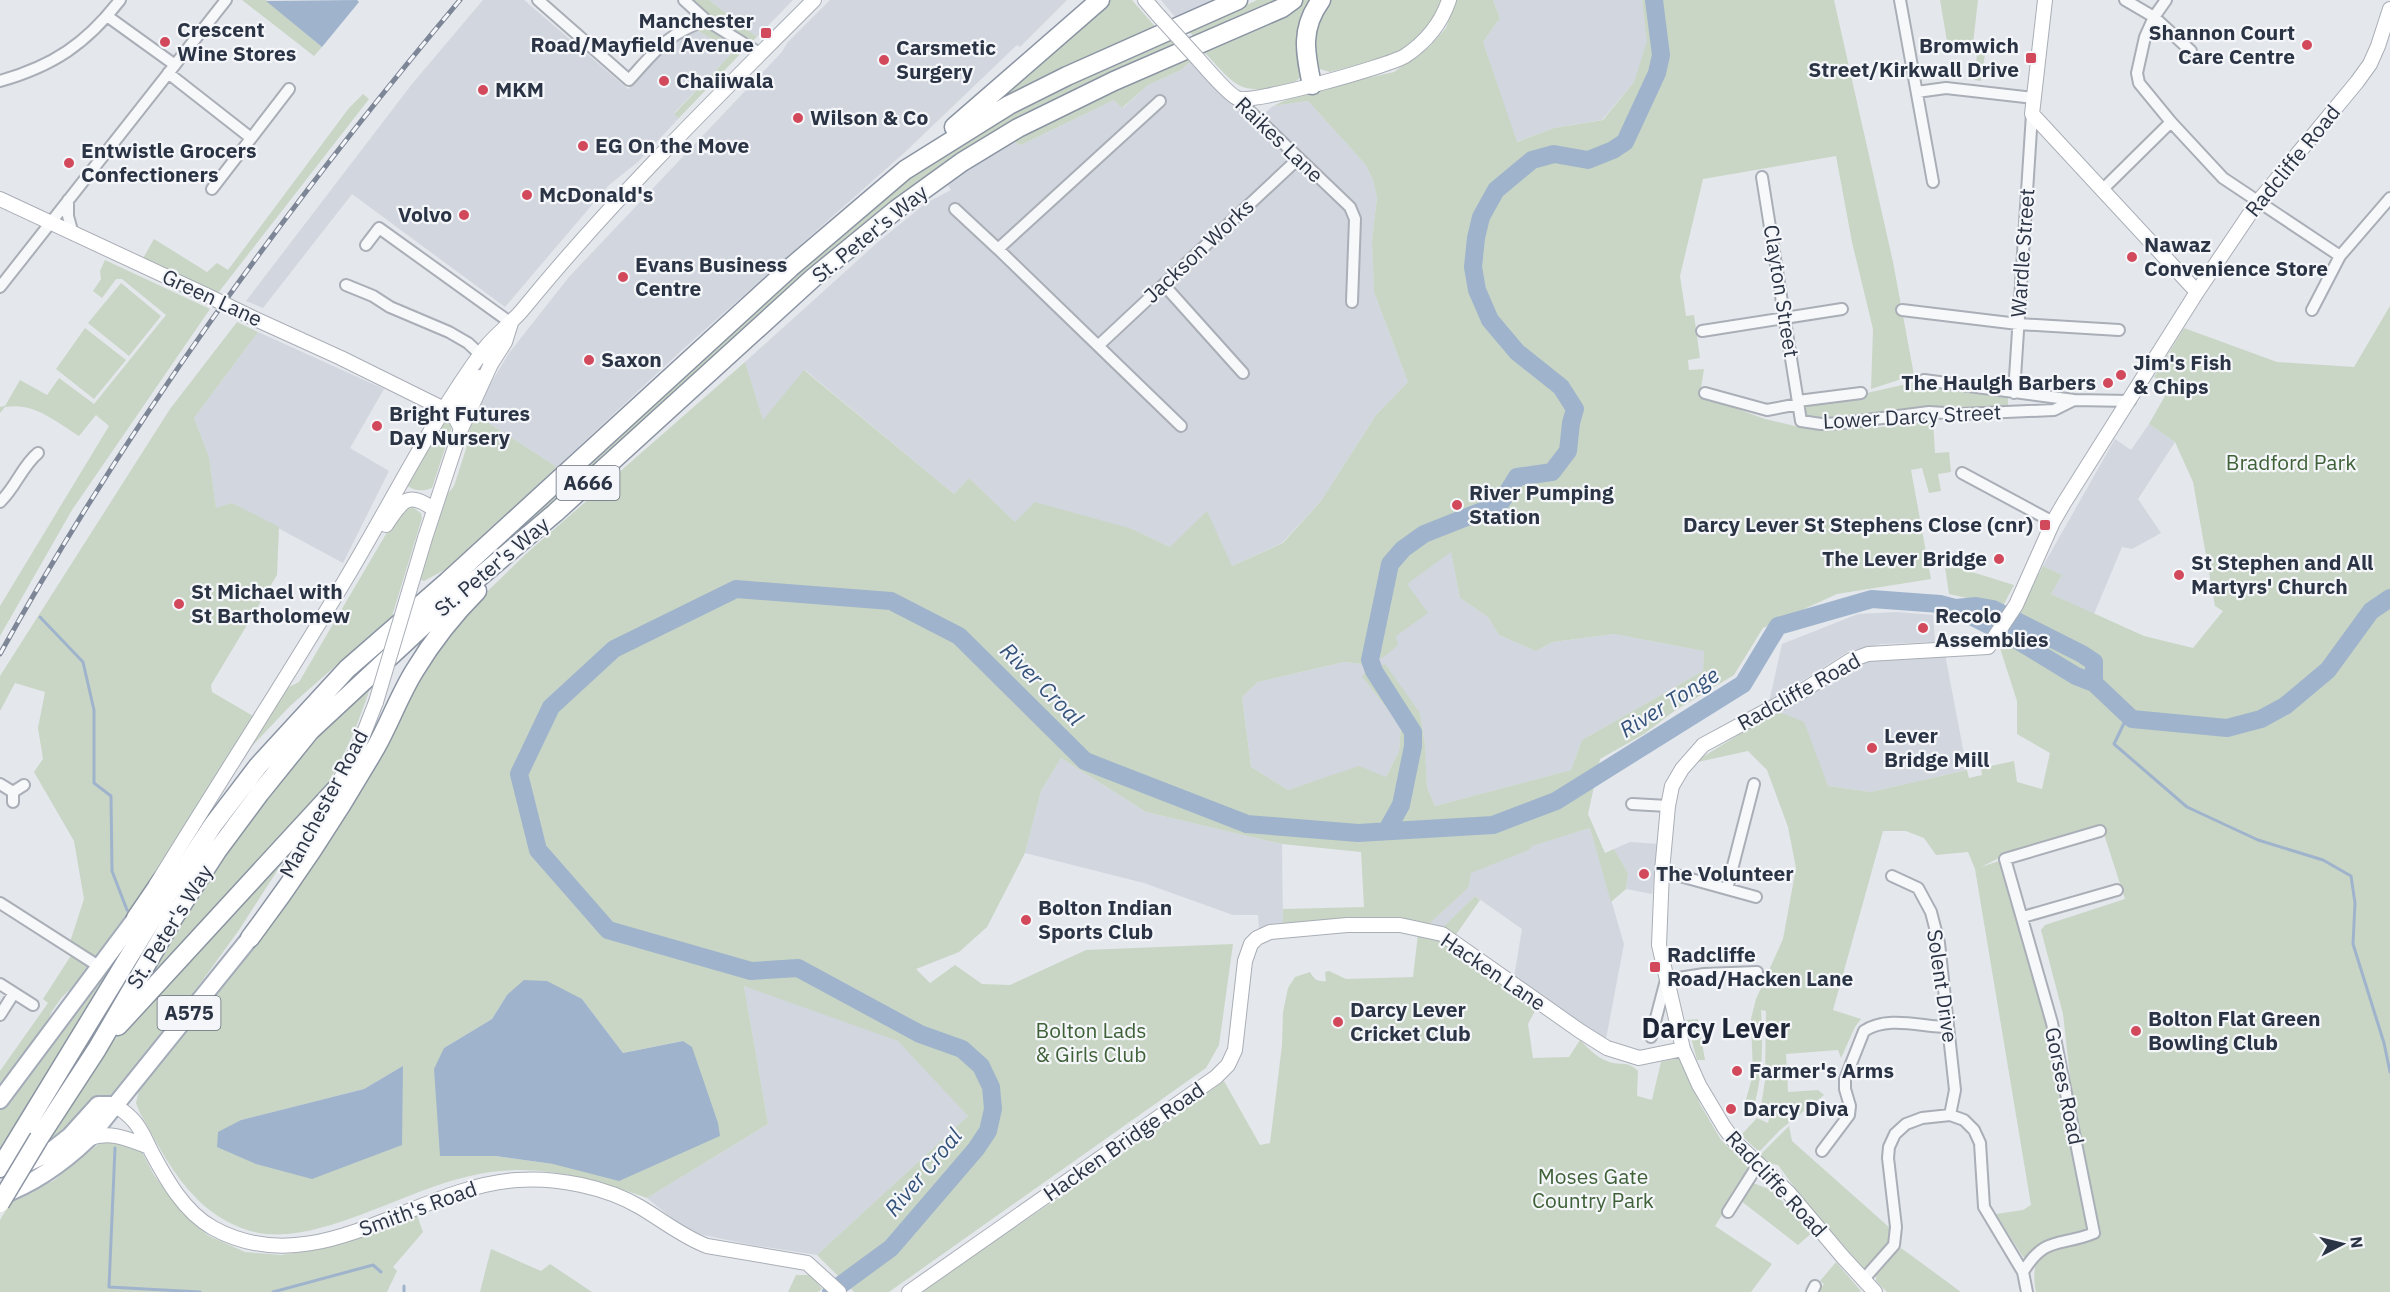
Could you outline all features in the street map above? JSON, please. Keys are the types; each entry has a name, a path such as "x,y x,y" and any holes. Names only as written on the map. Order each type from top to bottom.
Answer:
{"highway":[{"path":"905,170 1100,0"},
{"name":"St. Peter's Way","path":"0,1168 166,896 213,825 258,766 347,669 448,581 790,268 905,170 965,130 1018,100 1238,0"},
{"name":"St. Peter's Way","path":"0,1203 217,851 310,731 437,613 555,513 813,278 897,209 962,162 1018,128 1063,105 1282,8 1293,0"},
{"path":"1312,85 1305,51 1306,34 1311,18 1321,0"},
{"path":"250,938 285,892 349,795 386,730 415,670 432,646 470,598 555,513"},
{"path":"136,918 202,823 272,735 347,669"},
{"path":"97,1049 336,789"}],"main road":[{"name":"Manchester Road","path":"0,1196 19,1189 47,1173 66,1160 88,1139 250,938 358,748 376,702 434,509 486,359 505,342 511,323 563,261 814,0"},
{"name":"Raikes Lane","path":"1145,0 1236,98"},
{"path":"1236,98 1249,100 1312,85 1404,57 1438,26 1449,0"},
{"path":"2045,0 2032,114 2196,292"},
{"name":"Radcliffe Road","path":"1875,1292 1788,1192 1736,1142 1715,1113 1683,1049 1659,945 1662,871 1672,786 1682,769 1703,746 1801,692 1851,660 1875,654 1973,650 1988,647 2016,605 2053,522 2196,292 2257,203 2363,73 2378,46 2390,9"},
{"name":"Green Lane","path":"0,200 342,358 444,409 456,419 461,429"},
{"path":"0,1100 136,918 344,583 444,409 462,399 486,359"},
{"path":"423,400 428,413 429,434"},
{"path":"344,583 403,502 418,499 434,509"},
{"name":"Hacken Lane","path":"1257,938 1279,930 1347,925 1400,925 1442,934 1607,1048 1639,1058 1683,1049"},
{"name":"Hacken Bridge Road","path":"909,1292 1065,1185 1216,1077 1228,1065 1237,1041 1245,960 1251,944 1257,938"},
{"name":"Smith's Road","path":"129,1088 133,1120"},
{"path":"0,1175 47,1154 70,1136 98,1105 116,1105"},
{"name":"Smith's Road","path":"116,1105 133,1120 167,1180 189,1208 210,1227 235,1239 266,1246 295,1246 327,1241 357,1232 455,1192 518,1180 552,1181 580,1185 632,1202 694,1241 707,1246 800,1261 814,1266 839,1292"},
{"path":"88,1139 102,1134 119,1136 148,1147"}],"street":[{"path":"0,81 43,66 71,50 107,16 120,0"},
{"path":"0,287 226,0"},
{"path":"538,0 629,80 663,42 685,28 706,20"},
{"path":"684,0 706,20 761,54"},
{"path":"1900,0 1934,183"},
{"path":"2126,0 2154,17 2191,51"},
{"path":"2166,0 2154,17 2141,49 2137,78 2171,122 2223,178 2257,203 2340,256"},
{"path":"107,16 251,138"},
{"path":"1917,92 1946,88 2034,98"},
{"path":"212,189 288,95"},
{"name":"Raikes Lane","path":"1236,98 1350,207 1355,219 1352,302"},
{"path":"998,249 1160,101"},
{"name":"Wardle Street","path":"2014,393 2032,114"},
{"path":"2102,190 2171,122"},
{"name":"Jackson Works","path":"1100,345 1299,158"},
{"name":"Clayton Street","path":"1762,177 1798,403"},
{"path":"2312,310 2340,256 2390,198"},
{"path":"68,200 68,216 73,234"},
{"path":"955,209 1100,345 1181,426"},
{"path":"366,245 379,228 511,323"},
{"path":"346,285 358,296 449,332 468,343 486,359"},
{"path":"1164,285 1243,373"},
{"path":"1702,331 1842,309"},
{"path":"1902,310 2019,324 2119,330"},
{"path":"1924,380 2073,400 2130,401"},
{"path":"1705,393 1767,410 1861,393"},
{"name":"Lower Darcy Street","path":"1798,403 1800,420 1821,424 1929,412 1961,414 2054,410 2073,400"},
{"path":"0,502 15,486 30,456"},
{"path":"1962,473 2053,522"},
{"path":"0,784 13,797 24,784"},
{"path":"1727,889 1754,784"},
{"path":"1632,804 1668,806"},
{"name":"Gorses Road","path":"2024,1272 2031,1259 2042,1248 2094,1233 2052,1023 2005,859 2100,831"},
{"path":"1662,871 1756,897"},
{"name":"Solent Drive","path":"1892,876 1918,888 1931,912 1939,943 1955,1089 1950,1115"},
{"path":"2023,917 2117,890"},
{"path":"0,903 100,967"},
{"path":"1651,1037 1666,980 1704,974 1757,972"},
{"path":"0,984 33,1005"},
{"path":"0,1015 14,993"},
{"path":"1822,1151 1849,1115 1850,1106 1845,1089 1845,1079 1864,1031 1880,1024 1895,1023 1948,1027"},
{"path":"1863,1280 1894,1245 1896,1227 1889,1147 1895,1134 1906,1124 1923,1118 1950,1115 1964,1120 1974,1130 1980,1143 1984,1207 2024,1272 2027,1292"},
{"path":"1728,1212 1757,1162"}],"shaded area":[{"path":"483,0 524,0 628,89 674,42 685,33 695,29 733,52 674,113 679,118 639,161 609,185 505,307 352,194 263,308 246,301 412,84"},
{"path":"709,0 793,0 757,37"},
{"path":"830,0 1067,0 1020,47 1017,45 904,153 682,350 557,467 473,413 509,353 569,277"},
{"path":"1161,0 1215,0 1176,18"},
{"path":"1493,0 1642,0 1648,41 1634,82 1602,120 1554,128 1516,142 1483,42 1500,18"},
{"path":"1190,62 1252,124 1273,106 1308,101 1366,165 1377,197 1372,241 1374,292 1408,382 1376,415 1321,501 1282,543 1232,566 1170,547 1132,529 1015,522 969,478 954,494 805,370 763,421 745,362 878,242 926,203 951,190 946,182 1012,141 1021,145 1114,100 1123,108 1148,85 1181,70"},
{"path":"258,332 384,389 350,448 389,471 343,563 232,503 216,509 209,457 194,418"},
{"path":"2149,424 2175,442 2138,499 2161,533 2132,549 2122,547 2094,614 2051,594 2062,575 2043,566 2115,439 2131,450"},
{"path":"1451,551 1460,598 1488,617 1499,635 1536,651 1553,642 1614,634 1704,651 1703,671 1582,740 1571,770 1435,806 1427,788 1425,745 1420,713 1362,677 1401,726 1399,751 1386,777 1319,780 1288,790 1251,767 1242,697 1258,682 1344,662 1363,664 1396,636 1406,584"},
{"path":"1897,612 1933,615 1935,642 1881,644 1849,651 1769,702 1782,644 1858,614"},
{"path":"1945,654 1967,770 1871,792 1828,786 1818,762 1777,711 1856,665 1882,658"},
{"path":"1061,758 1146,812 1282,844 1283,925 1259,929 1258,915 1233,915 1144,883 1025,853 1041,791"},
{"path":"1590,828 1624,944 1606,1039 1575,1021 1514,977 1522,929 1475,896 1443,927 1429,924 1468,888 1470,873 1529,850 1531,846"},
{"path":"1630,842 1659,844 1652,894 1626,889 1628,873 1614,849"},
{"path":"744,986 849,1021 898,1041 916,1057 968,1116 817,1255 689,1232 647,1198 768,1124"}],"green space":[{"path":"242,0 266,0 322,47 314,56"},
{"path":"690,0 709,0 757,37 749,44 710,18"},
{"path":"1110,0 1132,0 1158,30 982,113"},
{"path":"1257,0 1282,0 1198,40 1189,32"},
{"path":"1304,0 1315,0 1301,77 1296,81 1265,89 1244,87 1228,77 1203,51 1278,15"},
{"path":"1331,0 1443,0 1433,19 1410,44 1382,58 1330,72 1320,69 1315,64 1313,32 1320,14"},
{"name":"Bolton Lads & Girls Club","path":"1455,0 1493,0 1500,18 1483,42 1517,142 1554,128 1603,120 1634,82 1647,41 1642,0 1834,0 1893,262 1914,375 1871,389 1873,329 1852,242 1836,156 1703,179 1680,276 1686,316 1694,315 1700,358 1688,360 1689,370 1704,369 1700,395 1765,419 1803,428 1803,405 1867,395 1867,393 1924,380 2008,394 2008,407 1930,409 1871,415 1873,428 1933,421 1935,453 1949,452 1951,472 1938,474 1941,491 1929,493 1922,468 1911,470 1931,579 1837,594 1763,628 1734,675 1673,712 1644,734 1600,759 1588,814 1605,853 1614,849 1628,873 1626,889 1611,902 1590,828 1532,846 1529,850 1471,873 1468,888 1429,924 1406,921 1283,925 1283,909 1364,907 1361,852 1282,844 1146,812 1061,758 1041,791 1025,853 987,927 959,952 916,969 930,983 955,965 982,984 1010,985 1086,950 1233,944 1219,1045 1206,1068 889,1292 854,1292 817,1255 968,1116 898,1041 744,986 768,1124 647,1198 582,1178 560,1174 516,1170 494,1172 446,1182 341,1222 290,1234 266,1234 229,1223 189,1191 166,1159 140,1113 136,1103 140,1086 182,1032 424,668 469,609 527,553 745,362 763,420 804,370 954,494 969,478 1015,522 1035,502 1132,529 1170,547 1207,511 1232,566 1283,543 1321,501 1376,415 1408,382 1374,292 1372,241 1377,197 1366,165 1308,101 1273,106 1301,93 1394,72 1429,47 1446,28","holes":["1451,552 1460,598 1488,617 1499,635 1536,651 1553,642 1614,634 1704,651 1703,671 1582,740 1571,770 1435,806 1427,788 1425,745 1420,713 1385,664 1366,671 1362,677 1401,726 1399,751 1386,777 1359,766 1288,790 1251,767 1242,697 1258,682 1344,662 1363,664 1384,657 1398,645 1396,636 1428,613 1407,584","507,995 582,999 623,1053 683,1041 553,1164 496,1156 440,1156 444,1048 492,1019","402,1067 256,1164 241,1120 364,1089"]},
{"path":"1940,0 1978,0 1973,44 1986,47 1981,81 1974,80 1977,55 1954,53 1948,47"},
{"path":"706,25 744,50 679,118 674,114 733,52 695,29"},
{"path":"1171,39 1179,48 952,161 504,548 498,549 500,540 792,276 842,232 921,169 974,133 1029,103"},
{"path":"1186,58 1190,62 1181,70 1148,85 1122,108 1114,100 1021,145 1012,141 1064,111"},
{"path":"363,94 369,99 218,293 142,260 154,239 207,272 217,263 228,270 349,108"},
{"path":"105,260 210,309 72,510 0,636 0,606 109,426 96,415 79,436 35,410 16,406 5,407 0,413 0,407 5,406 20,380 47,395 59,378 94,404 166,315 122,279 116,279 102,298 93,291 101,279 100,271"},
{"path":"121,283 161,316 129,356 88,323"},
{"name":"Bradford Park","path":"2390,306 2390,1292 2036,1292 2034,1275 2036,1263 2042,1254 2060,1244 2101,1236 2100,1227 2094,1221 2071,1085 2063,1014 2041,930 2045,925 2125,899 2101,825 2017,849 1981,867 2005,859 2048,1023 2090,1232 2039,1245 2023,1257 1996,1214 2023,1210 2031,1205 1975,869 1968,852 1936,855 1924,838 1906,831 1883,831 1833,1010 1861,1019 1841,1058 1838,1050 1786,1054 1788,1092 1818,1090 1824,1095 1780,1130 1759,1152 1741,1135 1757,1118 1768,1123 1771,1112 1761,1106 1765,1081 1766,1011 1761,1010 1761,1062 1756,1100 1752,1112 1744,1107 1753,1074 1751,1019 1756,999 1783,939 1796,868 1788,827 1767,770 1748,751 1693,763 1777,711 1804,722 1828,786 1871,792 1967,770 1969,778 1982,775 1981,768 2014,761 2017,782 2042,789 2050,753 2017,734 2017,701 2000,648 2043,566 2062,575 2051,594 2144,636 2193,648 2223,611 2215,606 2193,482 2175,442 2149,424 2170,387 2154,377 2184,328 2277,362 2354,367"},
{"path":"237,322 258,332 194,418 209,457 216,508 232,503 279,527 277,575 211,685 212,692 253,716 141,900 98,959 70,942 84,899 74,841 34,772 43,759 38,728 45,692 15,683 0,711 0,676 170,409"},
{"path":"85,328 126,360 94,399 56,369"},
{"path":"473,413 557,467 450,567 424,581 417,578 442,501 454,486 466,449"},
{"path":"447,418 452,424 451,430 432,488 421,490 411,488 405,484"},
{"path":"412,507 421,513 422,518 392,616 290,706 252,746 285,689 299,682 396,517 405,509"},
{"path":"1945,567 1959,568 2014,585 2003,606 1949,594"},
{"path":"373,679 341,761 312,806 126,1007 204,880 292,762"},
{"path":"195,839 0,1148 0,1110 56,1036"},
{"path":"295,843 239,930 113,1099 79,1118 42,1152 111,1044 127,1023"},
{"path":"1475,896 1480,900 1455,936 1443,927"},
{"name":"Moses Gate Country Park","path":"1418,934 1440,941 1536,1009 1528,1024 1533,1058 1569,1057 1580,1040 1603,1059 1634,1067 1638,1071 1637,1096 1652,1100 1661,1062 1681,1057 1700,1104 1721,1140 1751,1169 1715,1226 1772,1264 1751,1292 919,1292 1088,1178 1224,1081 1260,1145 1270,1143 1282,1045 1283,1012 1288,988 1295,977 1310,972 1316,980 1326,981 1325,972 1329,971 1346,979 1413,977"},
{"path":"72,954 92,968 62,997 46,1025 0,1083 0,1071 48,1003 43,999"},
{"path":"1698,1019 1705,1060 1697,1060 1686,1020"},
{"path":"1789,1126 1792,1141 1890,1228 1892,1243 1868,1270 1865,1270 1803,1199 1778,1165 1768,1163 1760,1155"},
{"path":"119,1140 142,1152 154,1175 182,1213 209,1236 245,1252 281,1255 319,1249 417,1215 423,1232 393,1267 397,1271 387,1292 0,1292 0,1220 12,1200 53,1181 101,1142"},
{"path":"1753,1183 1771,1190 1813,1232 1798,1245 1741,1201"},
{"path":"1901,1248 1961,1292 1887,1292 1876,1281 1876,1272"},
{"path":"491,1249 541,1271 550,1264 592,1292 480,1292"},
{"path":"1836,1262 1860,1292 1818,1292 1824,1284 1820,1281"},
{"path":"796,1275 812,1275 822,1289 818,1292 788,1292"}],"water":[{"path":"357,0 359,2 322,47 266,1"},
{"path":"524,980 547,981 582,999 623,1053 683,1041 692,1047 718,1123 720,1136 619,1181 553,1164 496,1156 440,1156 434,1069 444,1048 492,1019 507,995"},
{"path":"403,1066 402,1145 312,1179 256,1164 217,1147 218,1132 241,1120 364,1089"}],"waterway":[{"name":"River Croal","path":"1387,830 1401,805 1413,746 1413,732 1374,671 1370,660 1390,564 1403,549 1424,534 1500,504 1517,477 1552,472 1568,451 1575,409 1561,387 1517,352 1490,320 1477,290 1473,267 1481,217 1496,190 1532,160 1554,154 1588,160 1613,150 1625,142 1657,73 1661,55 1654,0"},
{"name":"River Croal","path":"831,1292 891,1248 976,1149 988,1131 993,1109 991,1087 981,1066 962,1049 920,1034 798,968 751,971 608,930 538,850 519,774 551,707 614,649 736,589 891,601 959,636 1085,761 1247,824 1358,833 1493,825 1556,801 1743,684 1778,626 1872,599 1940,604 1955,608 2012,637 2076,676 2094,683 2132,719 2227,728 2261,719 2285,706 2328,670 2371,611 2390,598"},
{"name":"River Tonge","path":"1956,608 1976,606 1993,609 2082,654 2094,662 2094,683"},
{"path":"40,617 83,662 94,710 94,783 111,796 112,871 127,910"},
{"path":"2128,715 2114,744 2187,807 2258,840 2323,860 2351,876 2355,903 2353,944 2384,1043 2390,1072"},
{"path":"115,1148 109,1287 200,1292"},
{"path":"273,1292 373,1265 381,1272"},
{"path":"404,1286 404,1292"}],"railway":[{"path":"0,654 50,567 103,482 157,398 214,316 334,156 460,0"}],"place":[{"name":"Manchester Road/Mayfield Avenue","path":"766,33"},
{"name":"Crescent Wine Stores","path":"165,42"},
{"name":"Shannon Court Care Centre","path":"2307,45"},
{"name":"Bromwich Street/Kirkwall Drive","path":"2031,58"},
{"name":"Carsmetic Surgery","path":"884,60"},
{"name":"Chaiiwala","path":"664,81"},
{"name":"MKM","path":"483,90"},
{"name":"Wilson & Co","path":"798,118"},
{"name":"EG On the Move","path":"583,146"},
{"name":"Entwistle Grocers Confectioners","path":"69,163"},
{"name":"McDonald's","path":"527,195"},
{"name":"Volvo","path":"464,215"},
{"name":"Nawaz Convenience Store","path":"2132,257"},
{"name":"Evans Business Centre","path":"623,277"},
{"name":"Saxon","path":"589,360"},
{"name":"Jim's Fish & Chips","path":"2121,375"},
{"name":"The Haulgh Barbers","path":"2108,383"},
{"name":"Bright Futures Day Nursery","path":"377,426"},
{"name":"River Pumping Station","path":"1457,505"},
{"name":"Darcy Lever St Stephens Close (cnr)","path":"2045,525"},
{"name":"The Lever Bridge","path":"1999,559"},
{"name":"St Stephen and All Martyrs' Church","path":"2179,575"},
{"name":"St Michael with St Bartholomew","path":"179,604"},
{"name":"Recolo Assemblies","path":"1923,628"},
{"name":"Lever Bridge Mill","path":"1872,748"},
{"name":"The Volunteer","path":"1644,874"},
{"name":"Bolton Indian Sports Club","path":"1026,920"},
{"name":"Radcliffe Road/Hacken Lane","path":"1655,967"},
{"name":"Darcy Lever Cricket Club","path":"1338,1022"},
{"name":"Bolton Flat Green Bowling Club","path":"2136,1031"},
{"name":"Farmer's Arms","path":"1737,1071"},
{"name":"Darcy Diva","path":"1731,1109"}],"district":[{"name":"Darcy Lever","path":"1716,1029"}]}
